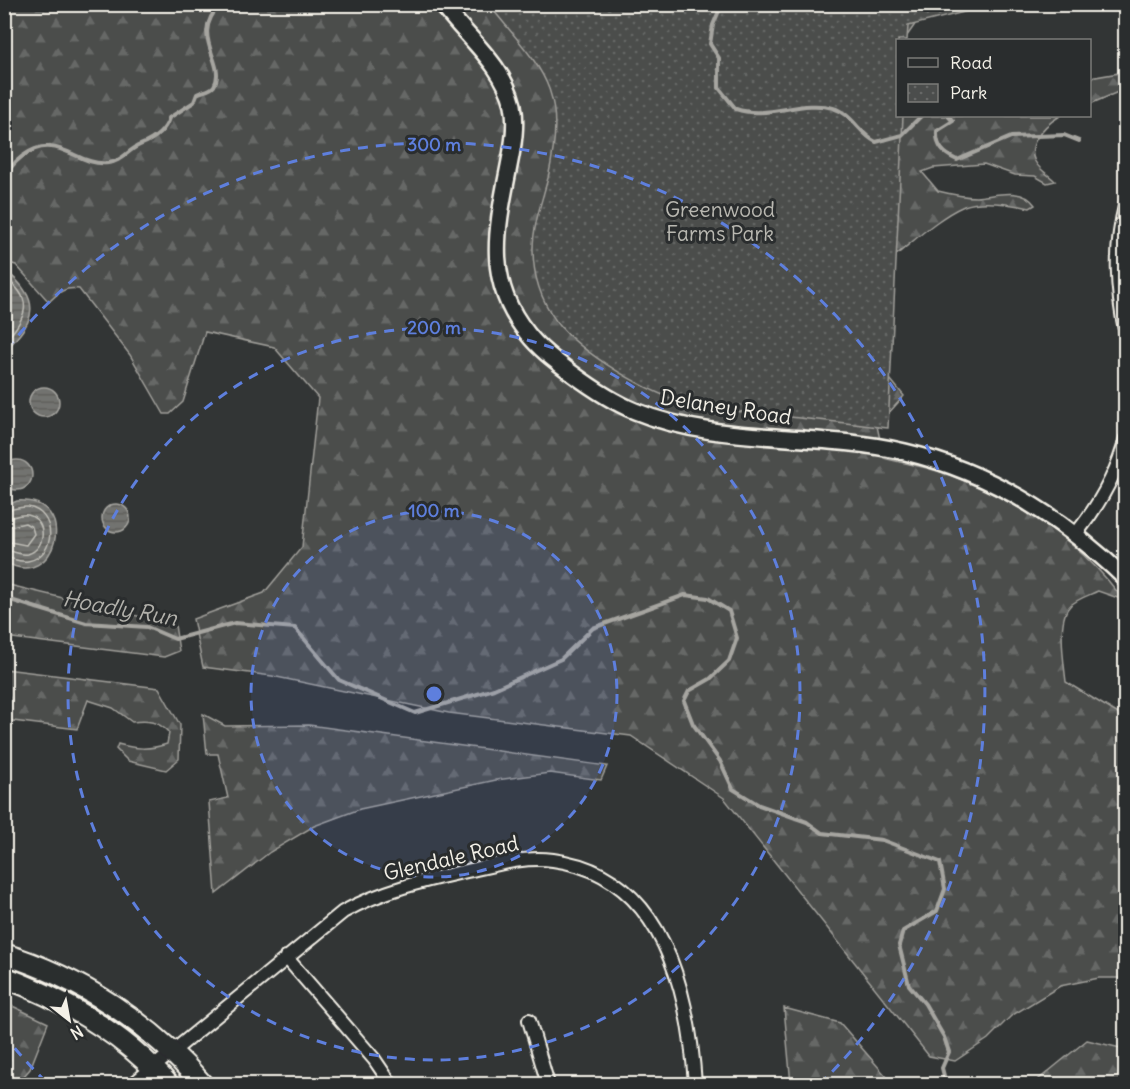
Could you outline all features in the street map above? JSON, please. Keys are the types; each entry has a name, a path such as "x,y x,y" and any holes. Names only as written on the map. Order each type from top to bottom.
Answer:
{"main road":[{"path":"4,954 77,985 135,1022 202,1084"},
{"path":"4,977 71,1006 103,1026 153,1067 168,1084"}],"street":[{"name":"Delaney Road","path":"442,4 499,74 513,105 514,144 499,221 497,267 507,300 517,319 541,349 588,385 634,411 671,422 732,433 846,443 906,452 995,484 1076,534 1125,579"},
{"path":"1125,202 1118,243 1116,275 1125,335"},
{"path":"1076,534 1102,499 1115,472 1125,438"},
{"name":"Glendale Road","path":"133,1084 343,912 382,892 515,861 552,860 576,864 611,880 627,892 650,917 660,933 685,1013 695,1084"},
{"path":"286,957 374,1059 391,1084"},
{"path":"529,1020 548,1084"}],"green space":[{"path":"5,5 971,5 916,23 907,36 896,39 896,117 1059,117 1041,132 1033,147 1035,162 1055,181 1047,183 1035,176 1015,175 984,164 933,168 922,172 938,191 971,197 1015,194 1029,199 1035,205 1030,208 988,203 964,206 937,222 895,256 886,374 904,396 877,426 884,458 952,476 1022,510 1044,523 1084,555 1119,594 1118,598 1098,591 1072,604 1065,614 1062,643 1066,682 1125,718 1125,978 1099,978 1060,986 1011,1016 988,1039 955,1061 929,1056 724,798 631,736 449,713 272,676 203,667 193,619 264,593 302,547 318,398 274,347 205,332 183,402 170,414 164,414 130,355 79,289 62,291 49,302 16,265 5,262"},
{"name":"Greenwood Farms Park","path":"489,5 992,5 908,26 907,39 896,39 896,117 903,117 888,428 707,408 689,404 636,382 599,359 567,334 546,304 536,277 533,258 534,231 548,178 555,122 546,82 524,47"},
{"path":"1125,72 1125,89 1091,104 1091,78"},
{"path":"5,584 175,625 179,651 164,657 5,637"},
{"path":"5,669 159,688 180,725 179,759 166,770 128,761 116,749 118,744 143,748 160,746 167,744 169,733 157,724 148,721 132,722 113,708 88,700 77,729 5,720"},
{"path":"203,714 225,726 309,725 607,766 601,780 550,773 496,780 360,809 314,826 270,852 216,894 209,802 228,798 218,754 207,754"},
{"path":"4,1002 48,1023 30,1069 17,1084 5,1084"},
{"path":"784,1008 840,1023 893,1084 791,1084"},
{"path":"1087,1040 1125,1049 1125,1084 1033,1084"}],"water":[{"path":"5,271 14,277 23,288 31,308 23,331 5,351"},
{"path":"44,387 55,391 59,402 55,413 44,417 33,413 29,402 33,391"},
{"path":"17,460 27,465 32,475 27,485 17,490 7,485 2,475 7,465"},
{"path":"17,501 37,504 49,513 55,526 54,541 49,555 38,565 23,568 5,562 5,506"},
{"path":"116,504 126,508 130,518 126,528 116,532 106,528 102,518 106,508"}],"waterway":[{"path":"4,180 11,167 22,156 36,149 57,148 85,160 108,163 158,135 169,118 194,102 197,94 214,86 217,77 208,38 208,27 212,16 221,4"},
{"path":"722,4 713,25 710,44 719,58 719,88 736,109 760,112 809,106 833,108 846,115 876,142 902,135 920,117"},
{"path":"949,117 953,121 937,131 938,141 939,146 957,160 1011,137 1064,135 1079,141"},
{"path":"4,186 7,197 4,217"},
{"name":"Hoadly Run","path":"4,598 86,623 147,627 175,639 235,623 295,628 339,680 415,713 494,689 561,659 593,628 685,595 708,598 729,611 737,638 729,661 710,679 689,691 684,701 693,724 720,761 733,789 759,805 807,822 822,833 882,840 940,862 945,889 937,911 903,931 899,945 909,985 925,1004 944,1037 949,1052 942,1068 946,1084"}]}
